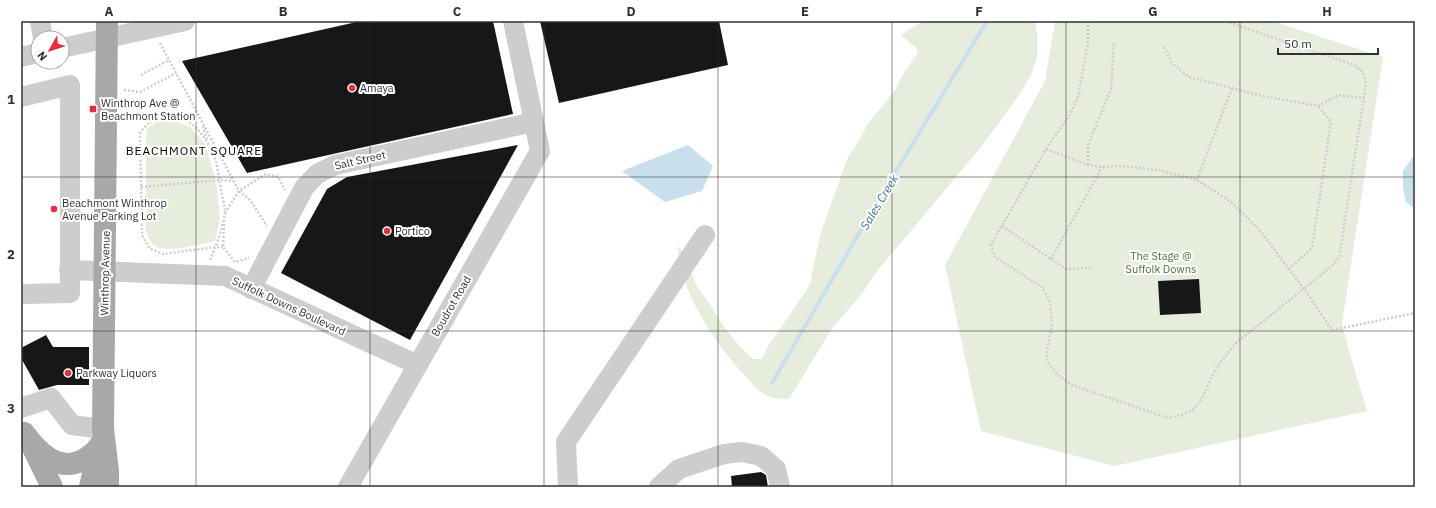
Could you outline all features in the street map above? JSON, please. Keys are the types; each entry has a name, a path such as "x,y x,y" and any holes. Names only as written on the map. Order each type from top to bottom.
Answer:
{"main road":[{"name":"Winthrop Avenue","path":"107,30 106,271 101,437 108,487"},
{"path":"22,431 35,447 47,458 69,464 81,461 92,454 101,437"},
{"path":"22,431 52,487"},
{"name":"Winthrop Avenue","path":"90,487 101,437"}],"street":[{"path":"70,45 107,30 185,21"},
{"name":"Boudrot Road","path":"348,487 540,151 513,21"},
{"path":"21,98 70,85 70,293 21,294"},
{"name":"Salt Street","path":"251,288 304,188 316,174 334,165 534,122"},
{"path":"568,487 566,442 705,235"},
{"name":"Suffolk Downs Boulevard","path":"69,270 225,276 418,365"},
{"path":"21,408 51,398 72,425 101,437"},
{"path":"659,487 678,469 724,454 742,452 761,456 776,469 780,487"}],"path":[{"path":"1088,21 1088,42 1078,96 1071,112 1046,149 991,245 995,257 1042,287 1050,302 1052,326 1046,355 1050,366 1058,375 1072,385 1168,418 1182,415 1194,408 1202,398 1216,368 1232,348 1332,266 1339,258 1364,98 1366,83 1363,72 1354,65 1224,21"},
{"path":"159,42 239,191 250,200 265,222 267,228"},
{"path":"1088,165 1088,145 1111,89 1114,42"},
{"path":"1164,47 1172,63 1189,77 1263,96 1318,106 1339,95 1364,98"},
{"path":"142,75 169,60"},
{"path":"119,90 140,92 176,73"},
{"path":"1197,180 1232,88"},
{"path":"1289,269 1312,248 1331,122 1318,106"},
{"path":"207,141 192,124 184,119 172,117 154,120 146,125 140,133 142,234 149,248 163,254 222,247"},
{"path":"202,121 207,141 216,163 225,214 222,247 235,262 250,258"},
{"path":"1046,149 1088,165 1102,167 1121,166 1159,170 1197,180 1231,202 1259,229 1304,289 1332,330 1415,313"},
{"path":"1051,259 1102,167"},
{"path":"203,275 216,247 225,214 239,191 266,174 278,177 285,187 285,193"},
{"path":"141,187 219,180 234,182"},
{"path":"1002,226 1066,268 1092,268"}],"green space":[{"path":"923,21 1035,21 1037,33 1037,58 1031,75 1017,98 981,147 878,270 861,295 833,327 789,399 768,396 762,393 734,363 722,348 701,316 685,281 680,263 678,246 686,259 697,285 729,333 753,359 762,359 768,346 806,291 811,281 821,232 848,157 867,125 895,90 903,74 918,53 916,48 901,35"},
{"name":"The Stage @ Suffolk Downs","path":"1055,21 1272,21 1383,57 1342,323 1367,411 1114,466 981,431 945,265 1045,81"},
{"path":"173,120 190,127 205,144 216,181 220,218 215,241 178,249 163,249 153,245 146,232 146,141 147,129 156,122"}],"water":[{"path":"688,145 713,166 702,191 665,202 622,171"},
{"path":"1415,154 1415,209 1406,202 1403,188 1403,171"}],"building":[{"name":"Amaya","path":"361,21 493,21 513,114 247,173 182,61"},
{"path":"540,21 719,21 728,65 559,103"},
{"name":"Portico","path":"518,145 410,340 281,273 327,189 347,177"},
{"path":"1199,279 1201,313 1160,315 1158,281"},
{"path":"46,335 53,347 89,347 89,385 57,385 39,390 21,358 21,348"},
{"path":"761,472 766,475 768,487 732,487 731,476"}],"waterway":[{"name":"Sales Creek","path":"772,383 869,216 987,21"}],"place":[{"name":"Amaya","path":"352,88"},
{"name":"Winthrop Ave @ Beachmont Station","path":"93,109"},
{"name":"Beachmont Winthrop Avenue Parking Lot","path":"54,209"},
{"name":"Portico","path":"387,231"},
{"name":"Parkway Liquors","path":"68,373"}],"district":[{"name":"BEACHMONT SQUARE","path":"194,150"}]}
